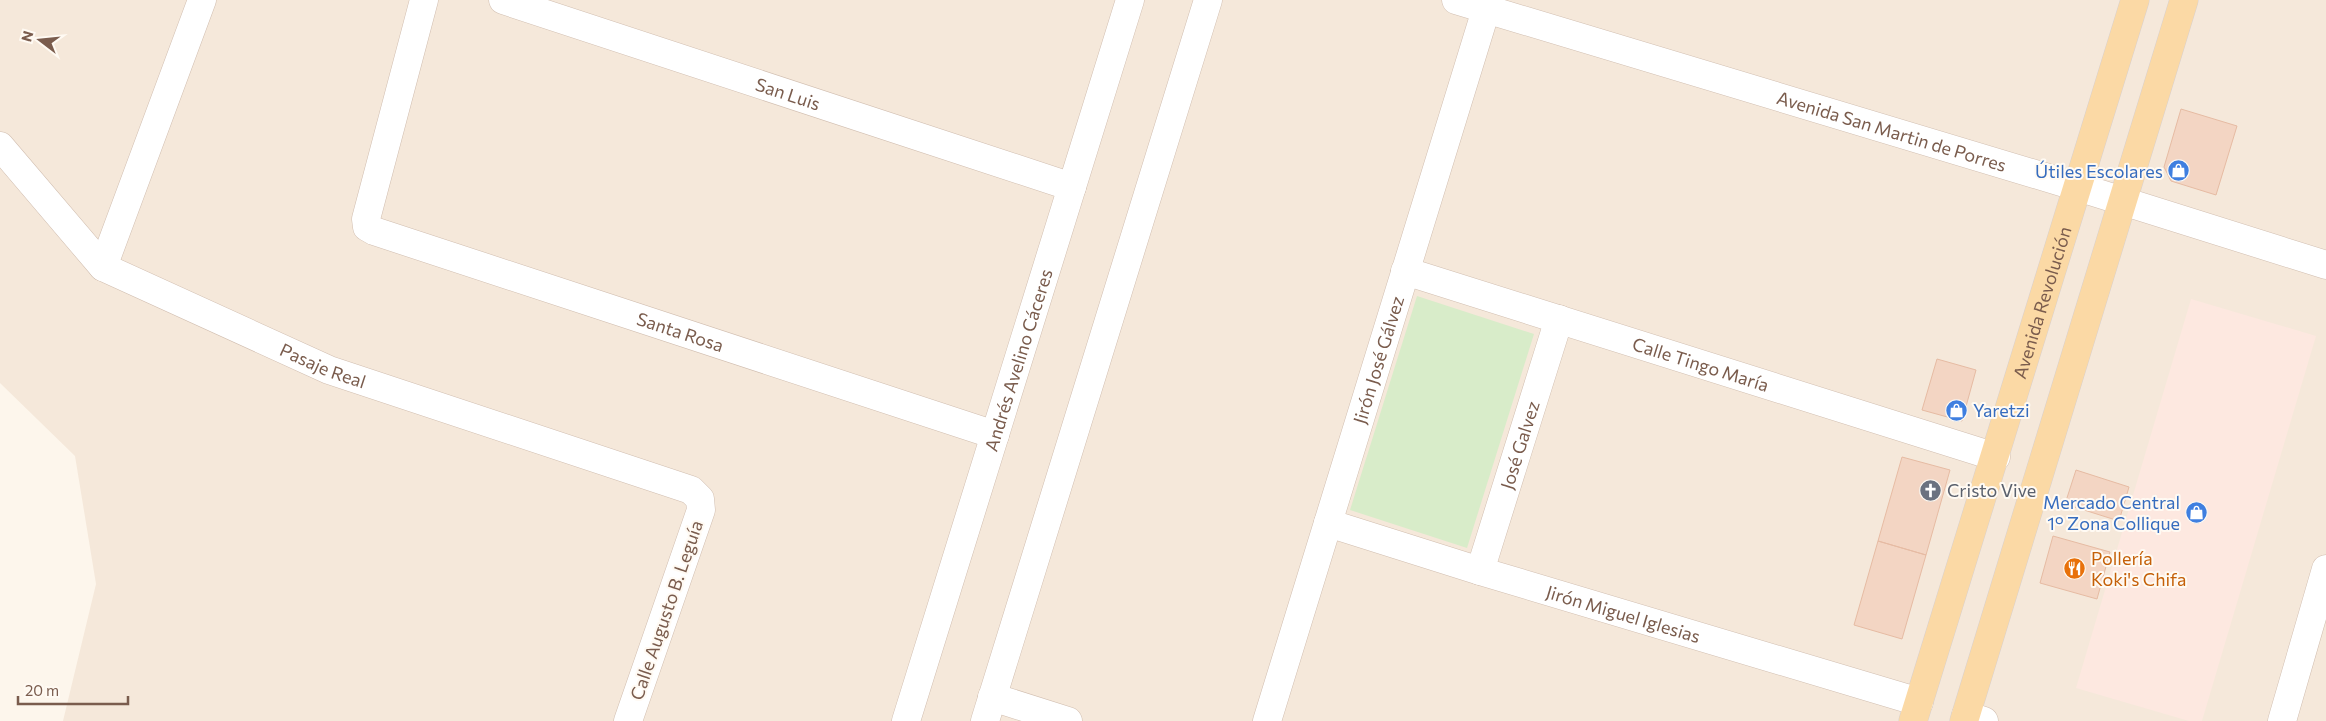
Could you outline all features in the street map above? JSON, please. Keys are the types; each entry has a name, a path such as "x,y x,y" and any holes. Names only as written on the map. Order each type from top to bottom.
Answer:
{"main road":[{"name":"Avenida Revolución","path":"1916,712 2135,0"},
{"path":"1972,719 2121,201 2184,0"}],"street":[{"path":"103,267 202,0"},
{"name":"Santa Rosa","path":"424,0 366,219 367,227 374,231 995,435"},
{"name":"San Luis","path":"503,0 1072,187"},
{"name":"Andrés Avelino Cáceres","path":"906,721 1130,0"},
{"path":"1068,721 988,709 1208,0"},
{"name":"Avenida San Martin de Porres","path":"1456,0 1487,5 2326,265"},
{"name":"Jirón José Gálvez","path":"1267,721 1487,5"},
{"name":"Pasaje Real","path":"0,146 103,267 329,370 691,490 700,499"},
{"name":"Calle Tingo María","path":"1405,271 1996,457"},
{"name":"José Galvez","path":"1480,571 1559,319"},
{"name":"Calle Augusto B. Leguía","path":"628,721 701,510 700,499"},
{"name":"Jirón Miguel Iglesias","path":"1328,523 1916,712"},
{"path":"2282,721 2326,572"}],"shaded area":[{"path":"0,0 2326,0 2326,721 63,721 96,584 75,456 0,383"},
{"name":"Mercado Central 1° Zona Collique","path":"2191,299 2316,336 2202,721 2189,721 2076,688"}],"green space":[{"path":"1417,296 1534,334 1467,548 1350,510"}],"building":[{"path":"2181,109 2237,126 2216,195 2171,181 2164,167"},
{"path":"1937,359 1976,370 1962,421 1922,410"},
{"path":"1902,457 1950,470 1926,555 1878,541"},
{"path":"2076,470 2129,487 2119,521 2065,504"},
{"name":"Pollería Koki's Chifa","path":"2053,536 2110,552 2097,599 2040,583"},
{"path":"1878,541 1926,555 1902,639 1854,625"}],"place":[{"name":"Útiles Escolares","path":"2179,171"},
{"name":"Yaretzi","path":"1957,410"},
{"name":"Cristo Vive","path":"1931,490"},
{"name":"Mercado Central 1° Zona Collique","path":"2196,512"},
{"name":"Pollería Koki's Chifa","path":"2075,568"}]}
